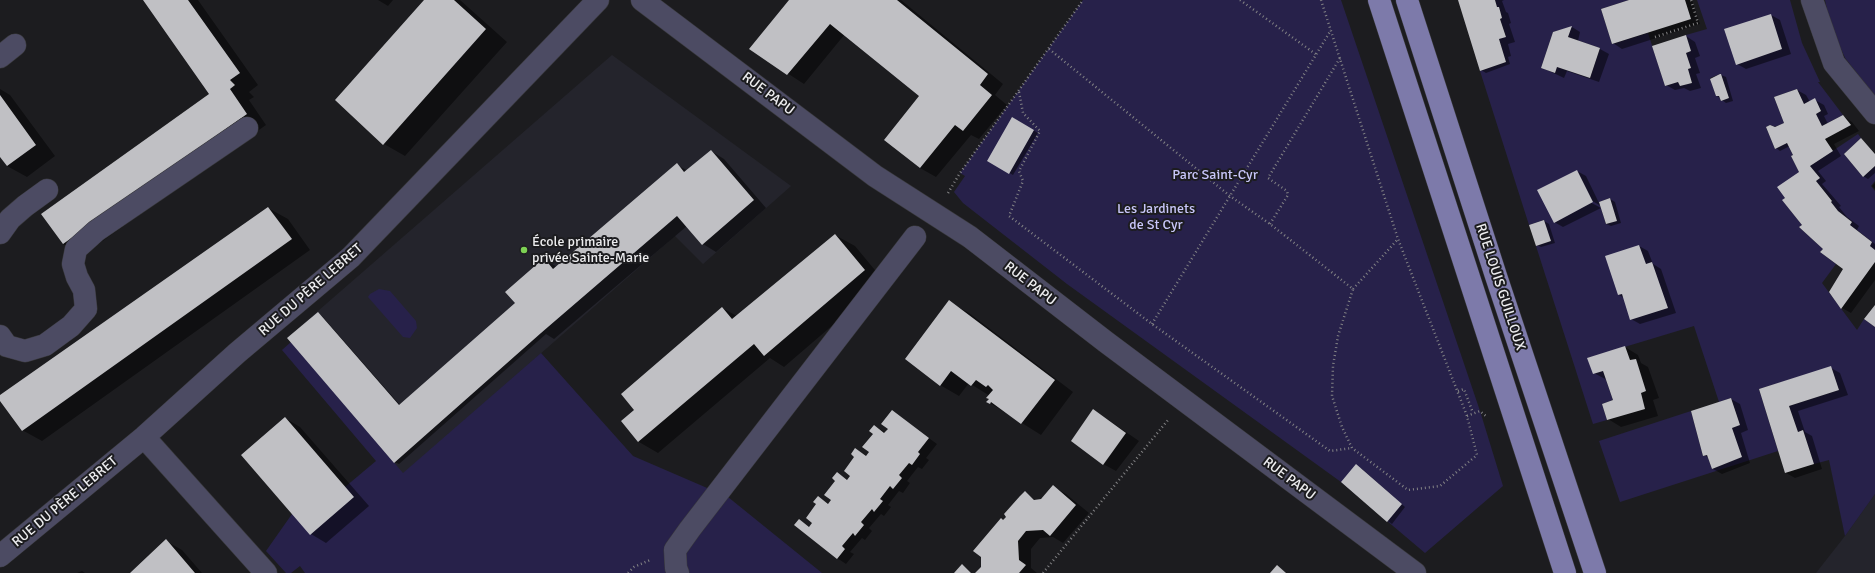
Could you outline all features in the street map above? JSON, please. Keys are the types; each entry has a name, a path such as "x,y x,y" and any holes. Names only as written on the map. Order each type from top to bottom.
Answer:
{"main road":[{"name":"RUE LOUIS GUILLOUX","path":"1379,0 1565,573"},
{"name":"RUE LOUIS GUILLOUX","path":"1407,0 1496,276 1595,573"}],"street":[{"name":"RUE DU PÈRE LEBRET","path":"0,556 144,437 237,353 351,257 598,0"},
{"name":"RUE PAPU","path":"642,0 875,176 970,237 1184,401 1413,572"},
{"path":"1812,0 1834,63 1875,113"},
{"path":"0,336 7,346 25,351 45,345 71,326 86,310 84,290 76,277 72,264 76,249 96,231 247,128"},
{"path":"0,233 10,219 47,190"},
{"path":"678,573 676,568 675,550 915,237"},
{"path":"144,437 266,573"}],"path":[{"path":"933,213 952,189 960,173 1083,0"},
{"path":"1240,0 1317,54"},
{"path":"1321,0 1398,239 1458,391 1467,416 1477,455 1440,486 1408,490 1352,448 1342,427 1332,396 1333,366 1338,336 1353,289 1398,239"},
{"path":"1654,37 1698,23 1691,0"},
{"path":"1152,324 1331,30"},
{"path":"1049,49 1230,196 1270,224 1353,289"},
{"path":"1270,224 1288,195 1287,191 1268,178 1340,58"},
{"path":"1019,92 1023,113 1040,131 1019,171 1023,180 1009,216 1152,324 1330,451 1352,448"},
{"path":"1458,391 1464,389 1473,413 1467,416"},
{"path":"1043,573 1184,401"},
{"path":"628,573 634,567"}],"shaded area":[{"name":"École primaire privée Sainte-Marie","path":"612,55 791,186 703,264 675,236 403,474 287,338"},
{"path":"1875,494 1875,573 1816,573 1845,536"}],"green space":[{"name":"Parc Saint-Cyr","path":"1083,0 1341,0 1480,411 1503,486 1425,553 1341,482 1067,284 963,203 954,192 965,176 960,173"},
{"path":"1495,0 1629,0 1601,9 1612,44 1648,33 1665,86 1678,82 1680,86 1692,83 1688,69 1691,68 1686,53 1691,51 1686,35 1707,29 1697,0 1790,0 1802,43 1820,82 1818,82 1843,115 1822,126 1816,114 1821,111 1815,99 1804,104 1797,89 1774,97 1784,123 1775,127 1770,125 1766,127 1775,149 1787,143 1793,155 1791,156 1799,172 1783,201 1802,225 1799,227 1823,249 1820,252 1836,264 1822,283 1857,330 1864,319 1875,327 1875,494 1845,536 1829,460 1814,464 1803,430 1798,432 1789,406 1839,390 1831,367 1759,389 1778,451 1620,502 1599,441 1691,411 1703,456 1707,455 1712,469 1741,457 1732,428 1740,425 1731,398 1719,402 1694,326 1588,358 1603,371 1613,400 1602,404 1607,420 1593,424 1536,246 1551,241 1544,220 1529,225 1480,71 1506,62 1499,39 1506,36 1500,19 1502,18 1499,7 1497,7","holes":["1571,27 1568,37 1600,48 1590,78 1557,67 1555,73 1541,68 1553,32","1721,74 1729,98 1721,101 1719,96 1716,96 1710,78","1610,198 1617,221 1606,224 1599,202"]},
{"path":"1825,0 1875,0 1875,96 1845,58 1830,24"},
{"path":"1858,134 1861,138 1844,154 1863,177 1875,166 1875,181 1871,186 1875,191 1875,250 1870,246 1872,242 1850,225 1852,222 1838,211 1831,202 1832,200 1816,181 1820,178 1810,166"},
{"path":"379,289 390,291 416,321 417,328 410,338 403,337 368,297 370,294"},
{"path":"291,342 403,473 541,353 633,456 728,497 822,573 305,573 300,566 291,573 286,573 266,551 292,514 345,487 376,461 282,350"}],"building":[{"path":"143,0 188,0 240,73 230,80 235,85 230,89 247,114 63,244 41,214 209,94"},
{"path":"424,0 454,0 486,29 383,145 335,100"},
{"path":"789,0 897,0 988,74 980,85 992,95 963,131 955,125 920,168 884,140 919,96 830,24 787,75 749,49"},
{"path":"1458,0 1495,0 1497,7 1499,7 1502,18 1500,19 1506,37 1499,39 1506,62 1480,71"},
{"path":"1629,0 1685,0 1691,19 1612,44 1601,9"},
{"path":"1771,14 1782,49 1736,65 1724,29"},
{"path":"1572,26 1568,37 1600,48 1590,78 1557,67 1555,73 1541,68 1553,32"},
{"path":"1686,35 1691,51 1686,53 1691,68 1688,69 1692,83 1680,86 1678,82 1665,86 1652,46"},
{"path":"1720,74 1729,98 1721,101 1719,96 1716,96 1710,79"},
{"path":"1797,89 1804,104 1815,98 1821,111 1816,114 1822,126 1843,115 1851,125 1825,139 1833,151 1810,166 1820,178 1816,181 1832,201 1831,202 1838,211 1852,222 1850,225 1872,242 1870,246 1875,250 1875,262 1841,309 1829,292 1843,269 1820,252 1823,249 1799,227 1802,225 1782,200 1785,198 1777,187 1799,172 1791,156 1793,155 1787,143 1775,149 1766,127 1770,125 1775,127 1784,123 1774,97"},
{"path":"0,95 36,145 7,166 0,157"},
{"path":"1012,117 1034,130 1009,174 987,161"},
{"path":"1861,138 1875,154 1875,166 1863,177 1844,154"},
{"path":"711,150 754,200 702,245 677,216 541,333 394,463 287,338 318,312 399,405 515,303 505,292 544,258 553,269 677,163 684,172"},
{"path":"1577,170 1593,202 1554,223 1537,190"},
{"path":"1610,198 1617,221 1606,224 1599,202"},
{"path":"268,207 292,239 22,431 0,401 0,395"},
{"path":"1544,220 1551,241 1536,246 1529,225"},
{"path":"835,234 865,270 764,356 754,344 638,442 621,421 634,410 621,394 722,307 732,319"},
{"path":"1639,245 1646,264 1652,262 1668,308 1630,320 1622,294 1618,295 1605,256"},
{"path":"949,300 1055,380 1021,424 991,402 990,404 986,402 989,399 986,398 993,390 988,385 986,387 976,380 971,386 951,371 940,386 905,359"},
{"path":"1875,305 1875,327 1864,319"},
{"path":"1625,346 1630,360 1636,359 1646,391 1641,393 1645,409 1607,420 1602,404 1613,400 1603,371 1593,374 1587,358"},
{"path":"1831,366 1839,390 1789,406 1798,432 1803,430 1814,464 1785,473 1759,389"},
{"path":"1731,398 1740,425 1732,428 1742,457 1712,469 1707,455 1703,456 1691,411"},
{"path":"1093,409 1126,433 1103,465 1071,441"},
{"path":"892,410 929,438 918,452 920,454 912,465 909,463 899,475 902,478 893,489 890,486 880,499 883,501 874,512 872,509 861,522 864,525 855,536 853,533 842,546 845,549 837,559 794,525 799,519 809,527 812,523 806,518 816,504 813,502 818,496 828,504 831,500 824,495 835,481 832,478 837,472 847,480 850,476 844,471 854,457 851,454 855,448 866,456 869,452 862,447 873,434 869,431 874,425 884,433 888,429 881,424"},
{"path":"285,417 354,497 310,535 241,455"},
{"path":"1356,464 1402,504 1387,522 1341,482"},
{"path":"1053,485 1076,505 1050,536 1043,530 1026,531 1018,541 1019,560 1026,565 1019,573 975,573 981,567 981,557 973,551 1001,518 1003,520 1006,517 1004,514 1025,491 1034,500 1041,499"},
{"path":"166,539 195,573 130,573"},
{"path":"962,564 971,573 954,573"},
{"path":"1277,565 1286,573 1270,573"}],"place":[{"name":"École primaire privée Sainte-Marie","path":"524,250"}],"park label":[{"name":"Les Jardinets de St Cyr","path":"1156,218"}]}
